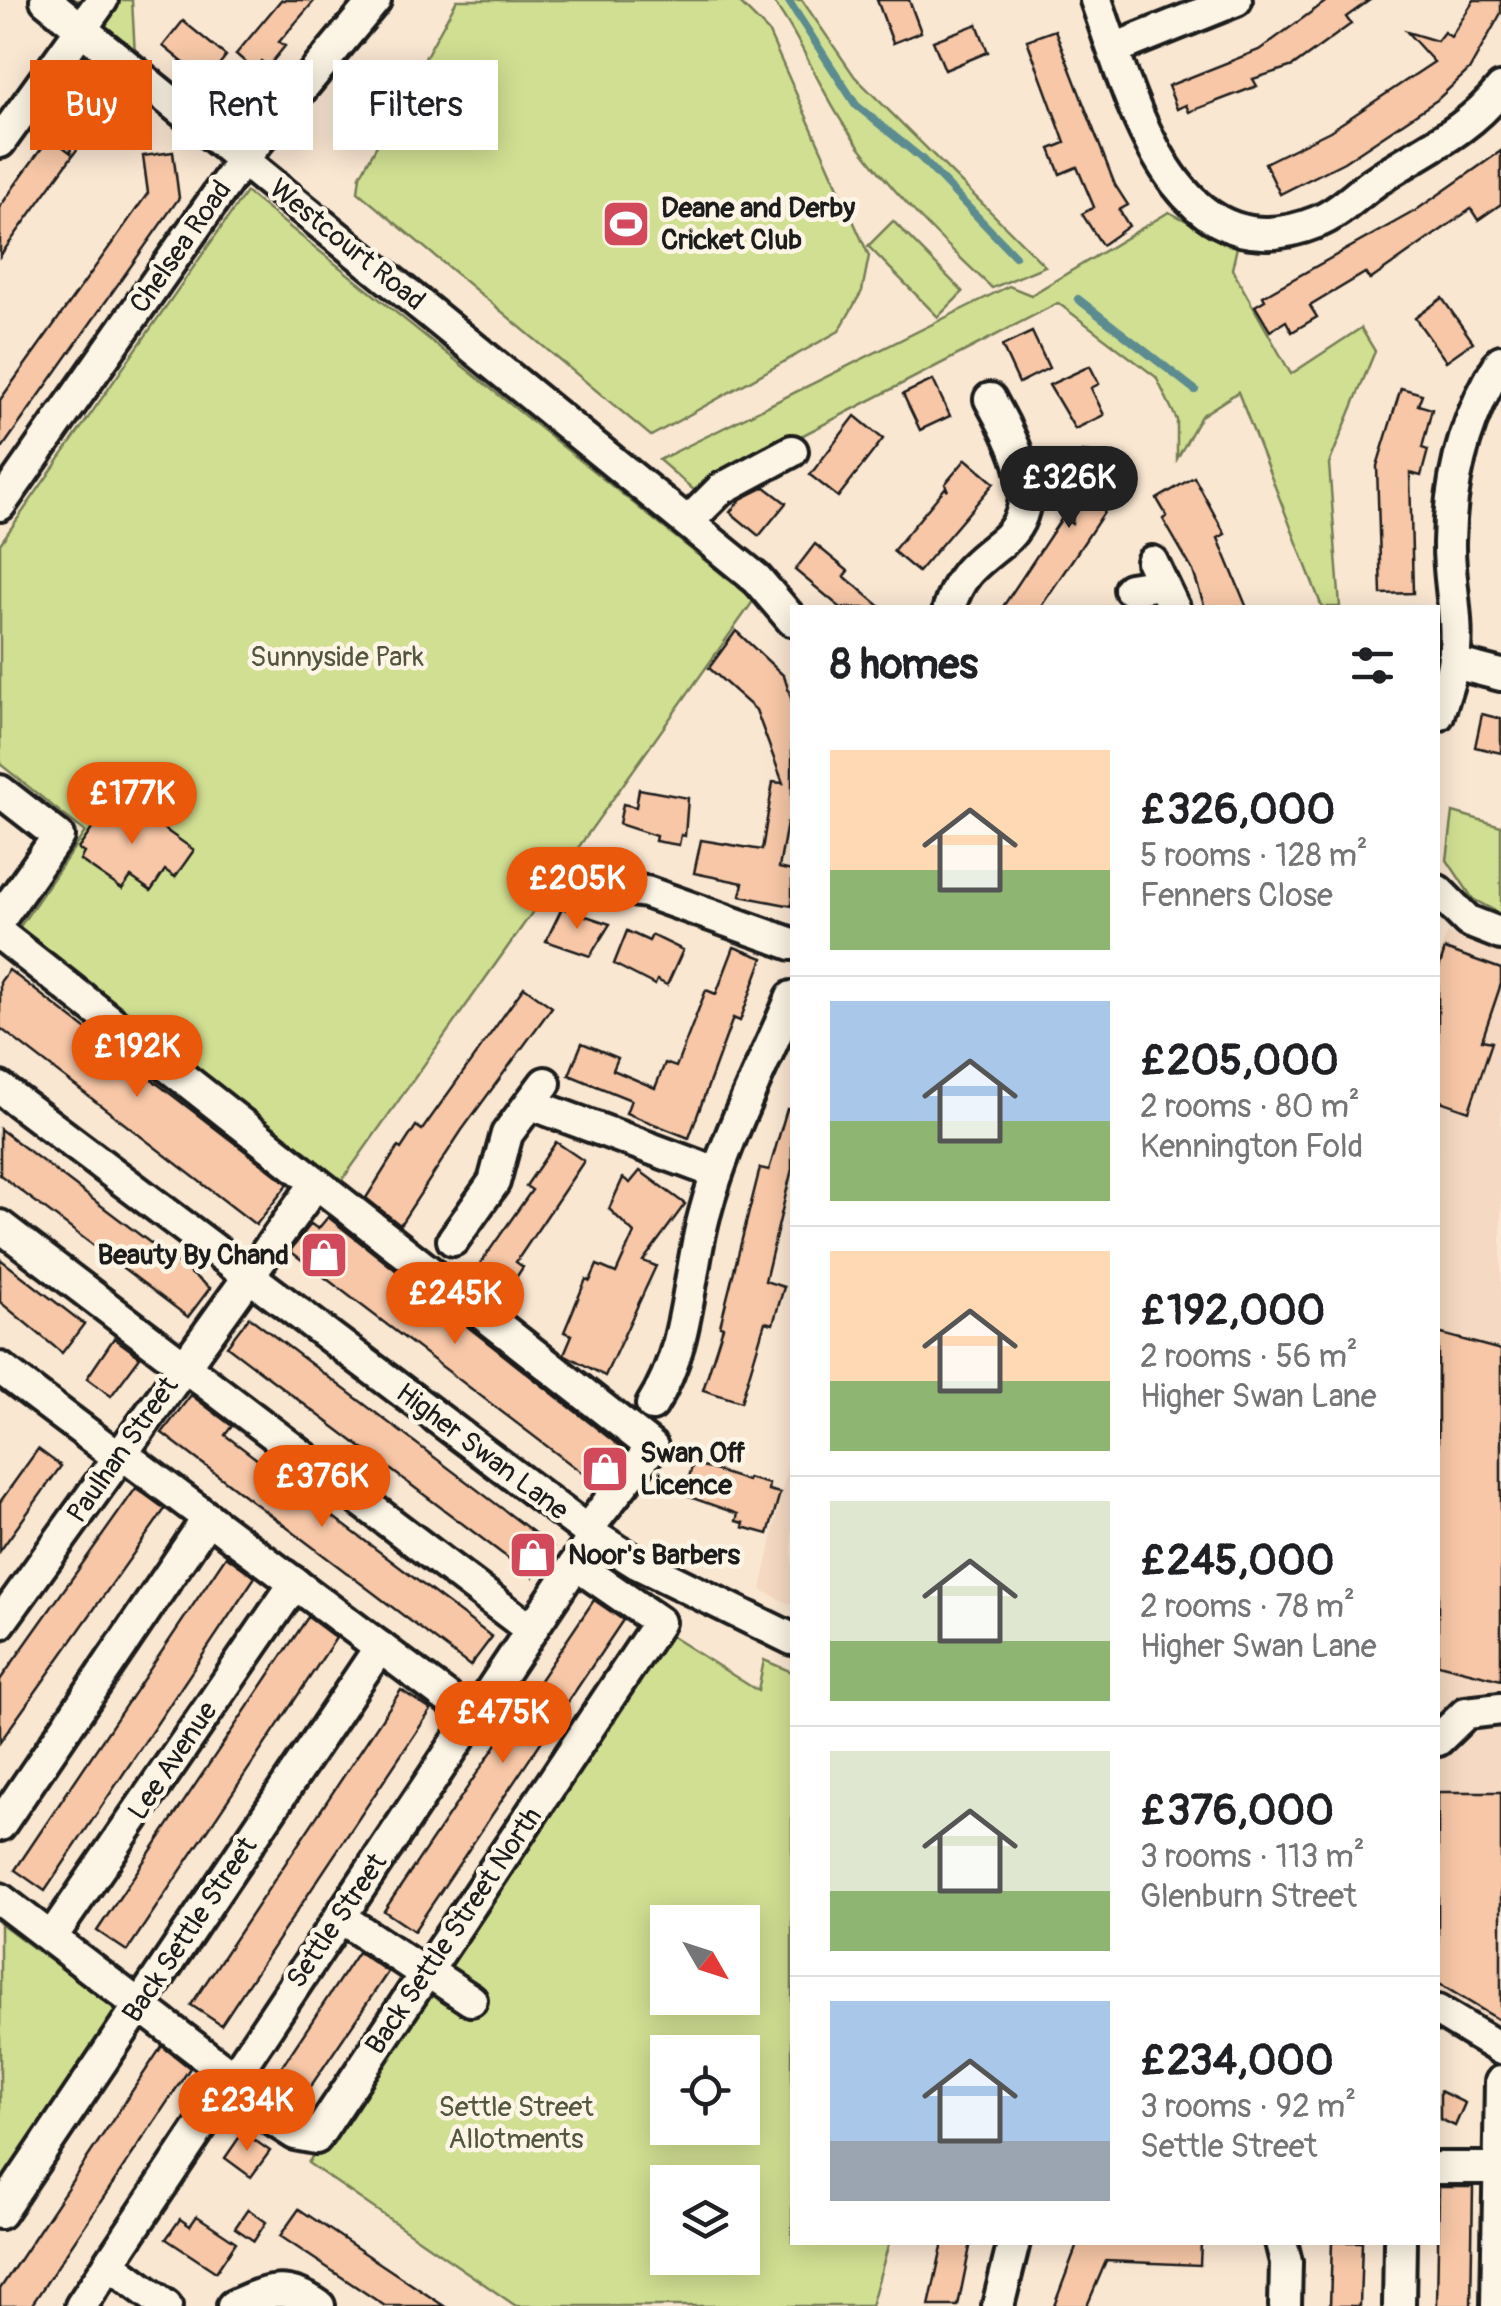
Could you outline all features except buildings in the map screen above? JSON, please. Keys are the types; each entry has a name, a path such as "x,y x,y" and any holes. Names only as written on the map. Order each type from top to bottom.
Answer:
{"street":[{"name":"Westcourt Road","path":"46,0 758,579 790,618"},
{"path":"0,142 102,0"},
{"name":"Chelsea Road","path":"0,505 242,160 375,0"},
{"path":"1096,0 1149,146 1162,168 1199,207 1224,223 1251,231 1303,227 1321,221 1376,181 1450,138 1501,89"},
{"path":"1114,50 1236,0"},
{"path":"1440,709 1454,663 1456,622 1448,544 1454,479 1471,418 1501,360"},
{"path":"951,605 966,569 1002,542 1021,518 1022,436 990,399"},
{"path":"688,522 721,489 792,451"},
{"path":"1130,589 1162,585"},
{"path":"1454,663 1501,675"},
{"path":"0,791 58,836 0,919"},
{"path":"602,886 644,880 790,943"},
{"path":"1440,893 1468,921 1501,934"},
{"path":"0,934 316,1183"},
{"path":"652,1406 675,1362 668,1336 717,1174 790,1001"},
{"name":"Higher Swan Lane","path":"0,1088 590,1533 636,1562 790,1638"},
{"path":"452,1240 467,1201 494,1182 507,1134 538,1094 717,1174"},
{"name":"Paulhan Street","path":"0,1623 316,1183"},
{"name":"Settle Street","path":"80,2306 575,1564 590,1533 652,1447 316,1183"},
{"path":"0,1226 531,1630"},
{"path":"0,1368 473,1717"},
{"path":"0,1825 208,1518"},
{"name":"Back Settle Street North","path":"229,2083 296,2134 316,2138 659,1622 575,1564"},
{"name":"Lee Avenue","path":"51,1938 295,1583"},
{"name":"Back Settle Street","path":"0,2213 380,1648"},
{"path":"1440,1738 1466,1713 1501,1709"},
{"path":"0,1899 139,2006 229,2083"},
{"path":"340,1917 472,2000"},
{"path":"1440,2012 1501,2049"},
{"path":"1497,2306 1501,2082"},
{"path":"1440,2168 1499,2168"},
{"path":"998,2306 1013,2245"},
{"path":"1282,2245 1286,2262 1284,2306"},
{"path":"1399,2306 1400,2245"},
{"path":"109,2264 166,2306"},
{"path":"232,2306 269,2289 284,2289 320,2306"}],"shaded area":[{"path":"1447,933 1501,953 1501,2026 1440,1989 1440,953"},
{"path":"790,1453 790,1604 761,1590"}],"green space":[{"path":"52,0 132,0 135,60 120,60"},
{"name":"Deane and Derby Cricket Club","path":"457,0 737,0 768,31 869,256 862,291 839,331 651,436 358,192 360,176 374,150 498,150 498,60 424,60"},
{"path":"772,0 802,0 855,77 1045,266 992,288 952,250 896,192 846,128"},
{"name":"Sunnyside Park","path":"246,192 754,600 338,1186 14,935 85,832 0,764 0,544"},
{"path":"1169,212 1237,247 1232,269 1291,374 1361,328 1375,351 1329,464 1340,605 1321,605 1238,392 1201,416 1177,459 1177,420 1156,377 1058,303 695,491 659,460 1009,286 1031,295"},
{"path":"893,221 963,292 938,317 868,246"},
{"path":"1453,812 1501,826 1501,914 1473,899 1447,860"},
{"name":"Settle Street Allotments","path":"663,1631 758,1691 764,1660 790,1671 790,2245 888,2245 871,2306 516,2306 308,2163"},
{"path":"0,1923 120,2012 0,2186"}],"waterway":[{"path":"788,0 856,105 921,158 1015,256"},
{"path":"1078,299 1195,390"}],"place":[{"name":"Deane and Derby Cricket Club","path":"626,224"},
{"name":"Beauty By Chand","path":"324,1255"},
{"name":"Swan Off Licence","path":"605,1469"},
{"name":"Noor's Barbers","path":"533,1555"}]}
